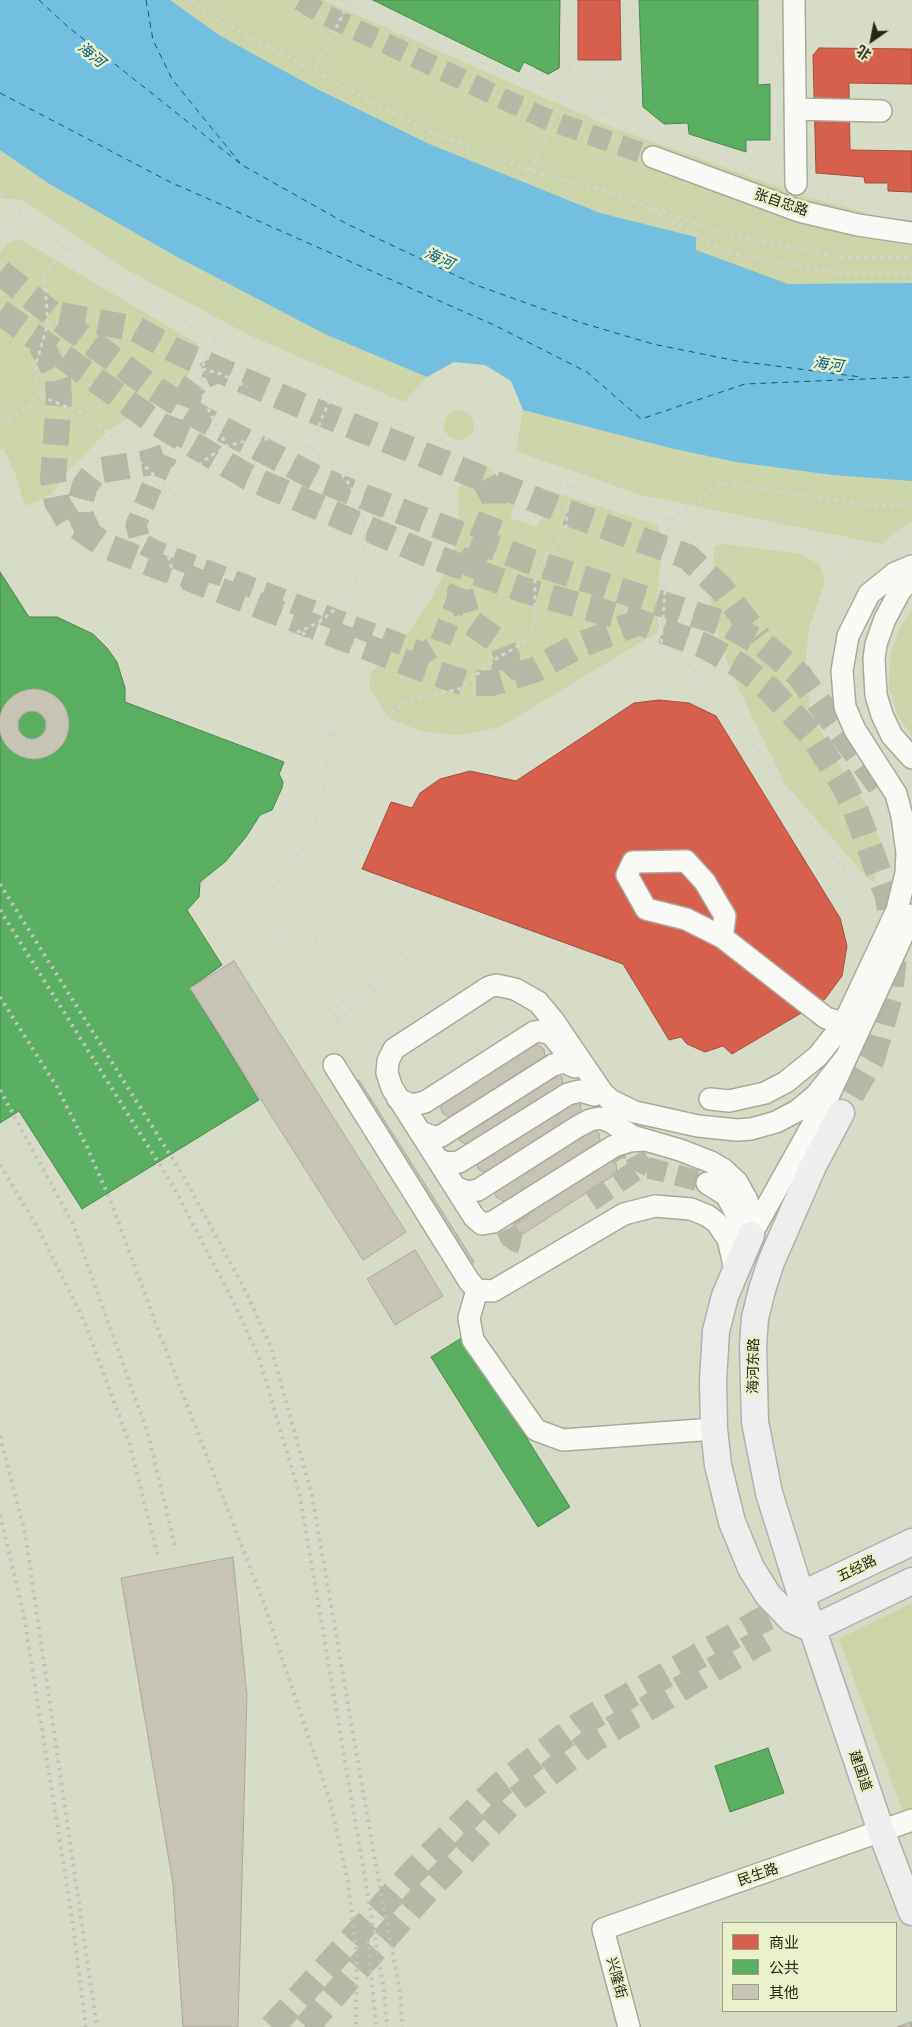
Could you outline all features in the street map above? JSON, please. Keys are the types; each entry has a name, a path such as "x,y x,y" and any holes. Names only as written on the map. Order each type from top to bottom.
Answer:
{"main road":[{"name":"海河东路","path":"812,1629 769,1493 758,1444 753,1398 753,1346 755,1318 771,1262 813,1166 841,1112"},
{"path":"742,1252 716,1331 713,1381 714,1430 718,1465 732,1522 751,1568 768,1594 792,1620 812,1629 912,1581"},
{"name":"五经路","path":"801,1595 912,1542"},
{"path":"838,1578 829,1588 829,1600 836,1608 852,1610"},
{"name":"建国道","path":"812,1629 881,1832 912,1912"}],"street":[{"path":"794,0 796,184"},
{"path":"795,108 881,111"},
{"name":"张自忠路","path":"653,157 799,211 858,225 912,233"},
{"path":"710,1098 728,1100 749,1098 765,1093 786,1082 818,1056 844,1023 897,910 903,892 906,873 907,853 902,816 896,794 855,730 845,707 842,670 848,636 866,600 885,580 895,573 912,566"},
{"path":"911,763 892,736 882,715 876,695 874,659 876,644 885,619 900,591 912,577"},
{"path":"722,937 724,916 705,882 686,861 633,862 627,875 646,909 686,919 722,937 826,1018 844,1023"},
{"path":"742,1252 816,1121 912,915"},
{"path":"644,1140 630,1141 614,1146 487,1224 479,1222 398,1099 387,1073 388,1061 394,1049 489,987 503,986 515,989 538,1002 553,1020 602,1092 618,1106 698,1126 737,1130 764,1126 797,1111 816,1095 847,1056"},
{"path":"398,1099 412,1105 425,1102 527,1035 540,1030 551,1034 556,1040 616,1126"},
{"path":"420,1132 434,1137 441,1136 553,1065 564,1062 575,1067"},
{"path":"334,1065 477,1290 493,1291 624,1214 655,1206 691,1209 708,1216 742,1252"},
{"path":"437,1159 448,1163 459,1162 568,1094 580,1091 594,1095"},
{"path":"455,1187 467,1192 478,1190 590,1120 606,1120 644,1140 680,1150 711,1162 730,1175 743,1192 751,1212 742,1252"},
{"path":"707,1183 726,1195 733,1206 740,1227 742,1252"},
{"path":"477,1290 468,1318 473,1340 536,1430 563,1440 714,1430"},
{"name":"民生路","path":"603,1929 912,1820"},
{"name":"兴隆街","path":"603,1929 629,2027"}],"path":[{"path":"190,0 211,16 421,128 531,171 624,196 728,253 837,273 912,273"},
{"path":"342,0 562,98 606,115 840,199 895,211"},
{"path":"569,0 569,72 632,73 631,0"},
{"path":"315,71 350,2"},
{"path":"606,73 606,115"},
{"path":"531,171 562,98"},
{"path":"0,194 66,248 232,352 436,440 670,520 769,530 824,541 859,560 885,580"},
{"path":"644,206 732,235 839,257 912,257"},
{"path":"0,237 29,218"},
{"path":"0,422 29,408 38,395 36,364 48,323 44,275 66,248"},
{"path":"215,341 201,369 203,398 228,448"},
{"path":"201,369 220,374 247,387"},
{"path":"38,395 91,417 177,496"},
{"path":"309,448 332,395"},
{"path":"276,439 309,448 336,467 356,494 366,526 364,560 352,591 330,616 302,632 270,638 238,634 209,620 186,598 171,569 166,537 172,505 187,477 212,454 228,448 243,441 276,439"},
{"path":"859,890 706,679 660,647 670,520 723,482 876,506 912,504"},
{"path":"330,734 384,718 408,700 459,689 497,658 522,644 535,625 535,578 546,556 566,529 568,485"},
{"path":"302,632 331,661 330,734 322,809 305,844 286,872 256,904 275,925 350,1039 394,1049"},
{"path":"330,734 426,769 484,744 531,753 632,690 706,679"},
{"path":"308,948 331,931 394,942 410,964 373,990 374,993 336,1019"},
{"path":"332,1012 370,986 373,990"}],"green space":[{"path":"0,0 323,0 604,124 803,196 885,218 912,221 912,523 905,525 881,544 641,495 516,451 523,410 511,381 485,365 454,362 427,377 404,402 251,336 129,271 23,200 0,198"},
{"path":"20,239 198,344 185,385 107,431 66,474 52,494 25,506 16,475 3,449 0,450 0,252 9,242"},
{"path":"459,410 470,414 474,425 470,436 459,440 448,436 444,425 448,414"},
{"path":"487,467 494,472 486,496 514,506 510,518 538,527 551,491 657,525 665,542 659,573 657,610 659,628 656,633 500,727 458,735 421,731 392,720 384,712 370,688 369,675 410,630 431,599 446,570 454,546 459,523 458,491 464,478"},
{"path":"725,544 800,554 820,565 825,581 809,628 805,664 810,709 832,753 868,808 881,843 874,882 869,880 785,784 730,671 711,611 714,547"},
{"path":"912,611 912,736 898,716 889,687 890,656 900,627"},
{"path":"912,1603 912,1836 839,1639"}],"water":[{"name":"海河","path":"0,0 170,0 219,35 315,88 427,143 600,213 696,237 696,250 788,284 912,283 912,481 833,475 736,462 670,448 523,410 511,381 485,365 454,362 427,377 325,334 179,258 48,183 0,150"}],"building: 商业":[{"path":"578,0 620,0 621,60 578,60"},
{"path":"547,48 559,54 559,68 548,74 536,68 537,54"},
{"path":"819,48 912,49 912,84 849,83 850,150 912,151 912,192 888,191 888,183 865,183 864,177 816,173 813,55"},
{"path":"659,700 689,703 716,716 840,918 847,946 842,976 825,999 732,1054 723,1046 705,1052 687,1044 681,1037 669,1040 623,964 362,869 391,802 412,808 420,793 440,779 470,771 516,781 634,703"}],"building: 公共":[{"path":"373,0 560,0 559,68 548,74 524,62 519,72"},
{"path":"639,0 758,0 758,85 770,84 770,140 746,140 746,152 689,134 688,123 664,124 643,107"},
{"path":"0,572 29,617 57,617 93,634 107,648 117,662 125,688 125,702 284,762 279,774 283,782 282,788 272,810 260,815 246,837 225,862 200,882 199,897 187,910 222,965 190,988 259,1100 82,1209 19,1111 0,1123"},
{"path":"463,1337 570,1507 538,1527 431,1357"},
{"path":"768,1748 784,1793 730,1812 715,1766"}],"building: 其他":[{"path":"34,689 47,692 59,699 66,711 69,724 66,737 59,749 47,756 34,759 21,756 9,749 2,737 -1,724 2,711 9,699 21,692"},
{"path":"32,711 42,715 46,725 42,735 32,739 22,735 18,725 22,715"},
{"path":"234,961 406,1232 363,1260 190,988"},
{"path":"535,1043 544,1049 545,1058 451,1118 442,1113 440,1103"},
{"path":"553,1071 562,1077 563,1086 469,1146 460,1141 458,1131"},
{"path":"359,1080 474,1262 468,1266 352,1084"},
{"path":"571,1099 581,1105 581,1114 487,1174 478,1169 476,1159"},
{"path":"589,1127 599,1133 600,1141 505,1202 496,1197 495,1187"},
{"path":"607,1158 616,1164 617,1173 523,1234 514,1229 512,1219"},
{"path":"415,1250 443,1296 395,1325 367,1279"},
{"path":"233,1557 247,1695 238,2027 183,2027 173,1884 121,1578"},
{"path":"911,2022 912,2027 897,2027"}],"ferry route":[{"path":"39,0 67,26 242,165 347,224 476,285 582,323 653,344 737,361 861,377"},
{"path":"146,0 153,40 172,79 240,163"},
{"path":"0,93 170,182 494,325 587,372 641,419 745,384 912,377"}],"tunnel":[{"path":"300,0 321,13 544,118 653,157"},
{"path":"0,272 52,314 146,383 199,417 318,479 532,562 728,625 764,645 799,675 883,790"},
{"path":"0,312 155,422 248,477 427,554 524,590 639,622 705,646 742,667 770,690 812,735 842,782 853,803 888,897 895,943 890,996 872,1059 841,1113"},
{"path":"60,315 136,329 178,352 300,405 571,514 688,557 722,589 759,638"},
{"path":"41,345 54,369 58,381 59,399 53,479 57,502 68,520 106,546 423,669 465,683 492,683 534,670 578,646 639,622"},
{"path":"90,536 81,516 81,500 85,485 96,471 146,463 164,457 193,386 199,378 219,369"},
{"path":"164,457 136,525 141,543 156,551 424,653 440,643 460,592"},
{"path":"484,480 494,498 494,509 460,592 469,621 502,644 507,656 504,671 492,683"},
{"path":"608,1155 619,1148 626,1148 633,1152 639,1163 635,1171"},
{"path":"591,1201 635,1171 649,1168 707,1183"},
{"path":"525,1207 509,1216 506,1228 510,1237 517,1242 526,1244"},
{"path":"272,2027 415,1870 499,1786 580,1724 760,1621 804,1602"},
{"path":"306,2027 425,1893 510,1804 593,1740 765,1639"}],"railway":[{"path":"0,884 184,1177 244,1288 271,1347 312,1495 374,1855 400,1991 402,2027"},
{"path":"0,910 173,1186 231,1297 258,1355 300,1496 384,1990 387,2027"},
{"path":"0,997 57,1087 87,1147 111,1202 160,1335 262,1598 330,1801 348,1882 357,1955 356,2027"},
{"path":"0,1090 73,1224 148,1434 176,1550"},
{"path":"0,1165 38,1228 85,1323 129,1442 158,1556"},
{"path":"0,1436 25,1533 97,2027"},
{"path":"0,1515 24,1616 71,1911 86,2027"},
{"path":"368,1940 376,2027"}]}
